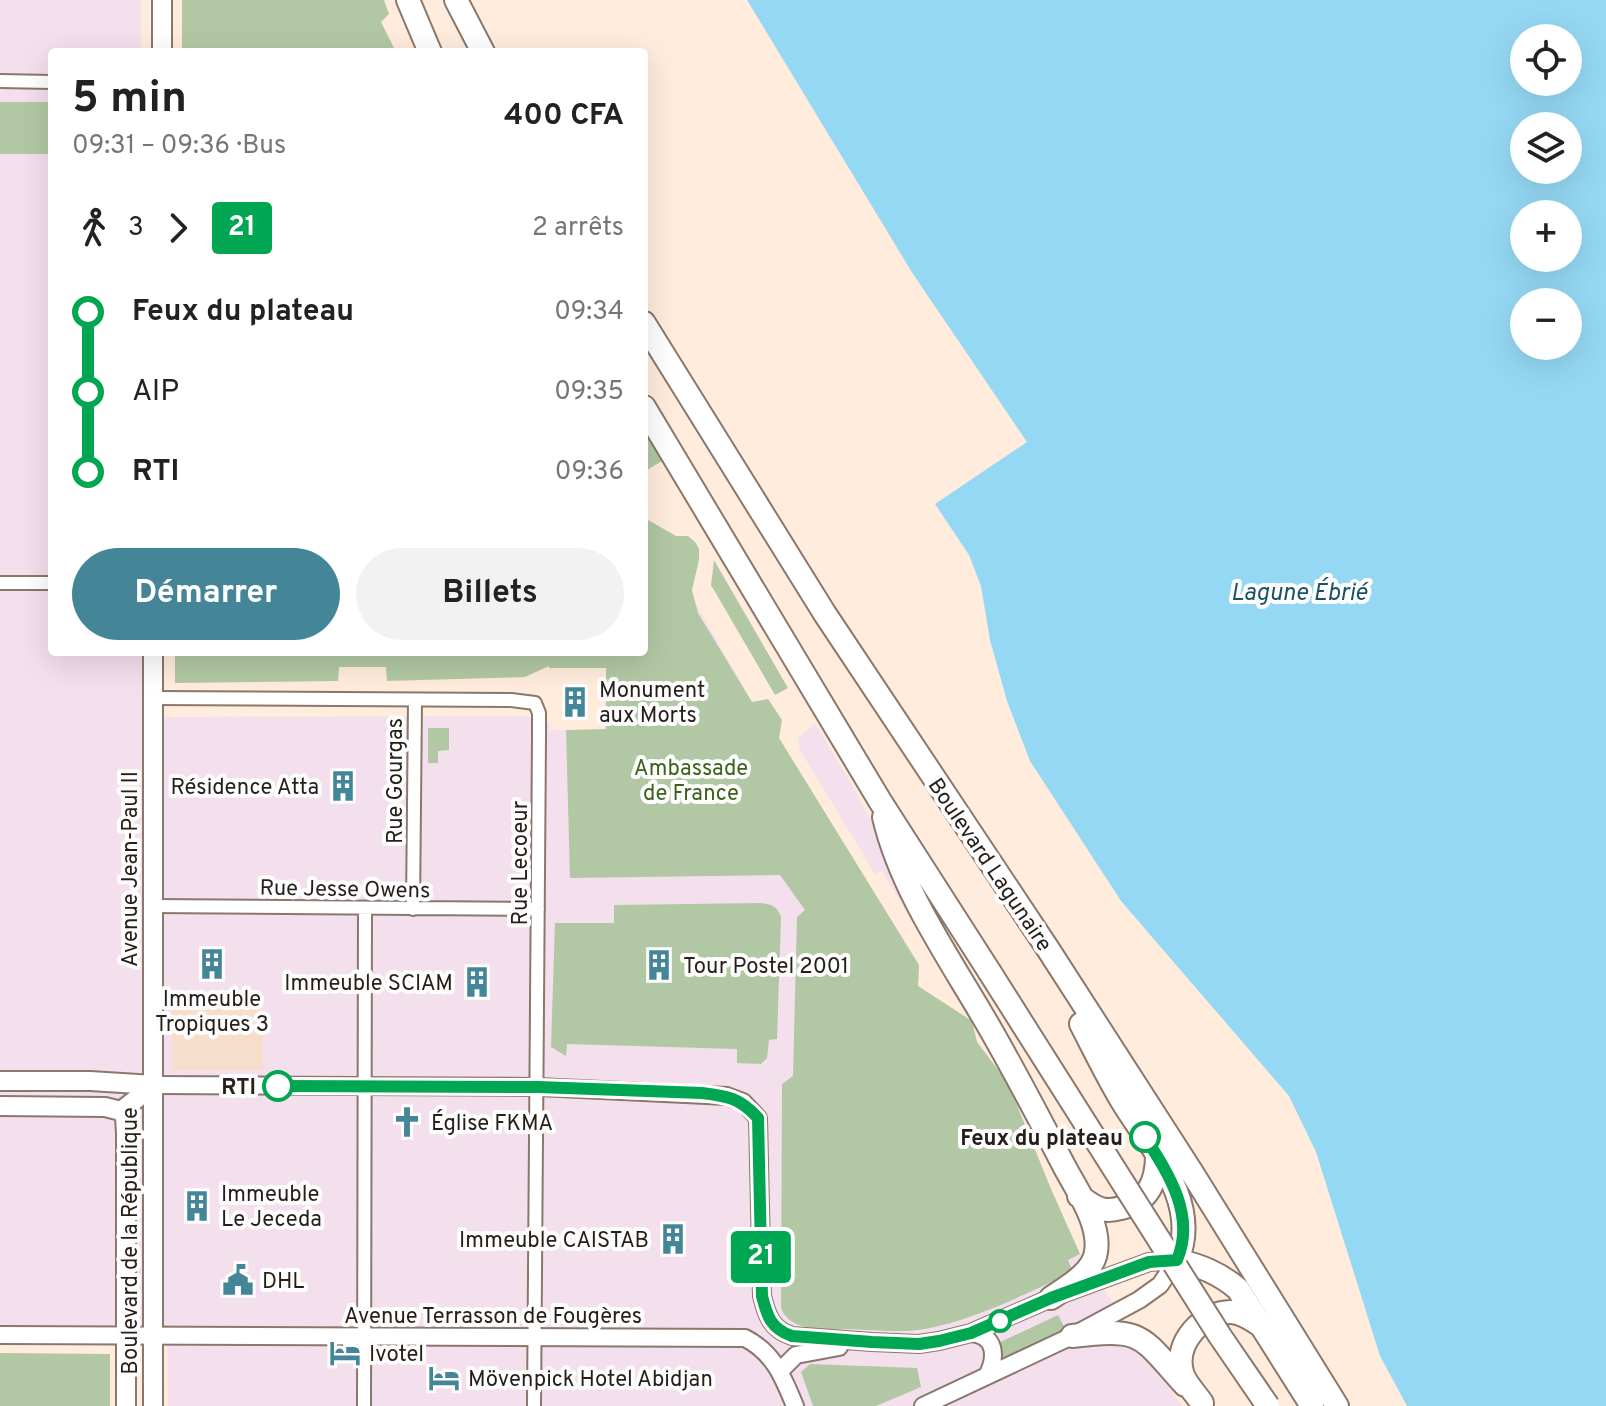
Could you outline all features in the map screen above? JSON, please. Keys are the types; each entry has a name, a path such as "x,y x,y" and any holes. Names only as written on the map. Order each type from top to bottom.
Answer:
{"highway":[{"path":"408,0 428,48"},
{"path":"456,0 481,48"},
{"name":"Boulevard Lagunaire","path":"648,329 825,614 1048,949 1337,1406"},
{"path":"648,414 880,801 1220,1336 1268,1406"},
{"path":"880,801 896,861 1013,1068 1097,1237 1095,1259 1073,1283 1051,1298"},
{"path":"1048,949 1073,1010 1178,1195 1183,1247 1177,1260 1205,1267 1238,1289 1312,1406"},
{"path":"1079,1196 1098,1208 1108,1210 1135,1203 1154,1184 1157,1155"},
{"path":"1203,1405 1182,1373 1182,1351 1194,1328 1213,1316 1232,1312 1265,1328"},
{"path":"1072,1336 1128,1332 1142,1339 1203,1405"}],"main road":[{"path":"162,0 162,48"},
{"name":"Avenue Jean-Paul II","path":"153,656 154,1085"},
{"name":"Boulevard de la République","path":"0,1081 154,1085 153,1406"},
{"path":"121,1111 154,1085"},
{"name":"Boulevard de la République","path":"0,1106 105,1107 121,1111 125,1117 126,1406"}],"street":[{"path":"0,81 48,82"},
{"path":"0,583 48,583"},
{"name":"Rue Lecoeur","path":"153,698 511,700 535,703 539,713 539,731 534,1406"},
{"name":"Rue Gourgas","path":"413,909 415,701"},
{"name":"Rue Jesse Owens","path":"152,906 538,909"},
{"path":"364,1406 365,909"},
{"path":"154,1085 538,1087 714,1094 735,1099 758,1118 760,1134 762,1296 756,1325 745,1338 768,1354 780,1371 795,1406"},
{"path":"762,1296 771,1323 780,1332 792,1336 919,1344 971,1333 1051,1298 1149,1262 1177,1260"},
{"path":"923,1406 1072,1336 1151,1293 1177,1260"},
{"path":"971,1333 987,1338 993,1348 994,1360 987,1376"},
{"name":"Avenue Terrasson de Fougères","path":"0,1335 745,1338"},
{"path":"780,1371 796,1355 872,1342"}],"shaded area":[{"path":"0,0 141,0 141,48 48,48 48,656 142,656 142,717 526,716 550,723 550,730 605,730 606,668 599,668 633,656 648,656 648,648 696,604 752,702 768,699 782,720 779,738 919,965 918,986 972,1021 977,1042 1008,1083 1080,1254 1182,1406 168,1406 167,1329 0,1331"},
{"path":"815,723 856,792 948,968 917,930 882,871 875,874 800,750 798,738"},
{"path":"172,999 262,999 263,1070 173,1070"}],"green space":[{"path":"182,0 384,0 389,14 381,22 394,48 182,48"},
{"path":"0,102 48,102 48,154 0,154"},
{"path":"648,438 662,461 648,469"},
{"name":"Ambassade de France","path":"648,520 676,536 688,536 699,549 692,590 698,613 752,702 768,699 782,720 779,738 919,965 918,986 972,1021 977,1042 1008,1083 1080,1254 1068,1260 1073,1272 982,1312 925,1329 814,1328 790,1321 785,1315 781,1308 782,1084 793,1076 797,917 805,910 780,875 570,878 566,730 606,729 606,668 549,666 525,677 387,681 386,667 339,667 338,681 175,683 175,656 648,656"},
{"path":"714,560 788,688 775,695 711,585"},
{"path":"428,728 449,728 449,750 438,751 438,763 428,763"},
{"path":"760,903 774,906 781,917 777,1039 769,1040 767,1058 761,1064 737,1063 737,1049 567,1044 566,1056 551,1047 555,923 614,923 614,905"},
{"path":"1058,1315 1066,1330 1002,1359 996,1344"},
{"path":"0,1353 110,1354 110,1406 0,1406"},
{"path":"810,1364 917,1368 921,1387 876,1406 813,1406 801,1372"}],"water":[{"name":"Lagune Ébrié","path":"747,0 1606,0 1606,1406 1407,1406 1380,1356 1316,1152 1289,1096 1121,901 1030,761 1007,701 990,640 981,586 969,555 935,504 1027,442 913,274"}],"bus line":[{"name":"21","path":"278,1086 538,1087 702,1093 727,1096 743,1102 758,1118 762,1296 771,1323 780,1332 792,1336 872,1342 919,1344 971,1333 1130,1268 1149,1262 1177,1260 1183,1247 1184,1230 1178,1195 1145,1137"}],"place":[{"name":"Monument aux Morts","path":"575,702"},
{"name":"Résidence Atta","path":"343,786"},
{"name":"Immeuble Tropiques 3","path":"212,964"},
{"name":"Tour Postel 2001","path":"659,965"},
{"name":"Immeuble SCIAM","path":"477,982"},
{"name":"RTI","path":"278,1086"},
{"name":"Église FKMA","path":"407,1122"},
{"name":"Feux du plateau","path":"1145,1137"},
{"name":"Immeuble Le Jeceda","path":"197,1206"},
{"name":"Immeuble CAISTAB","path":"673,1239"},
{"name":"DHL","path":"238,1280"},
{"name":"Ivotel","path":"345,1353"},
{"name":"Mövenpick Hotel Abidjan","path":"444,1378"}]}
